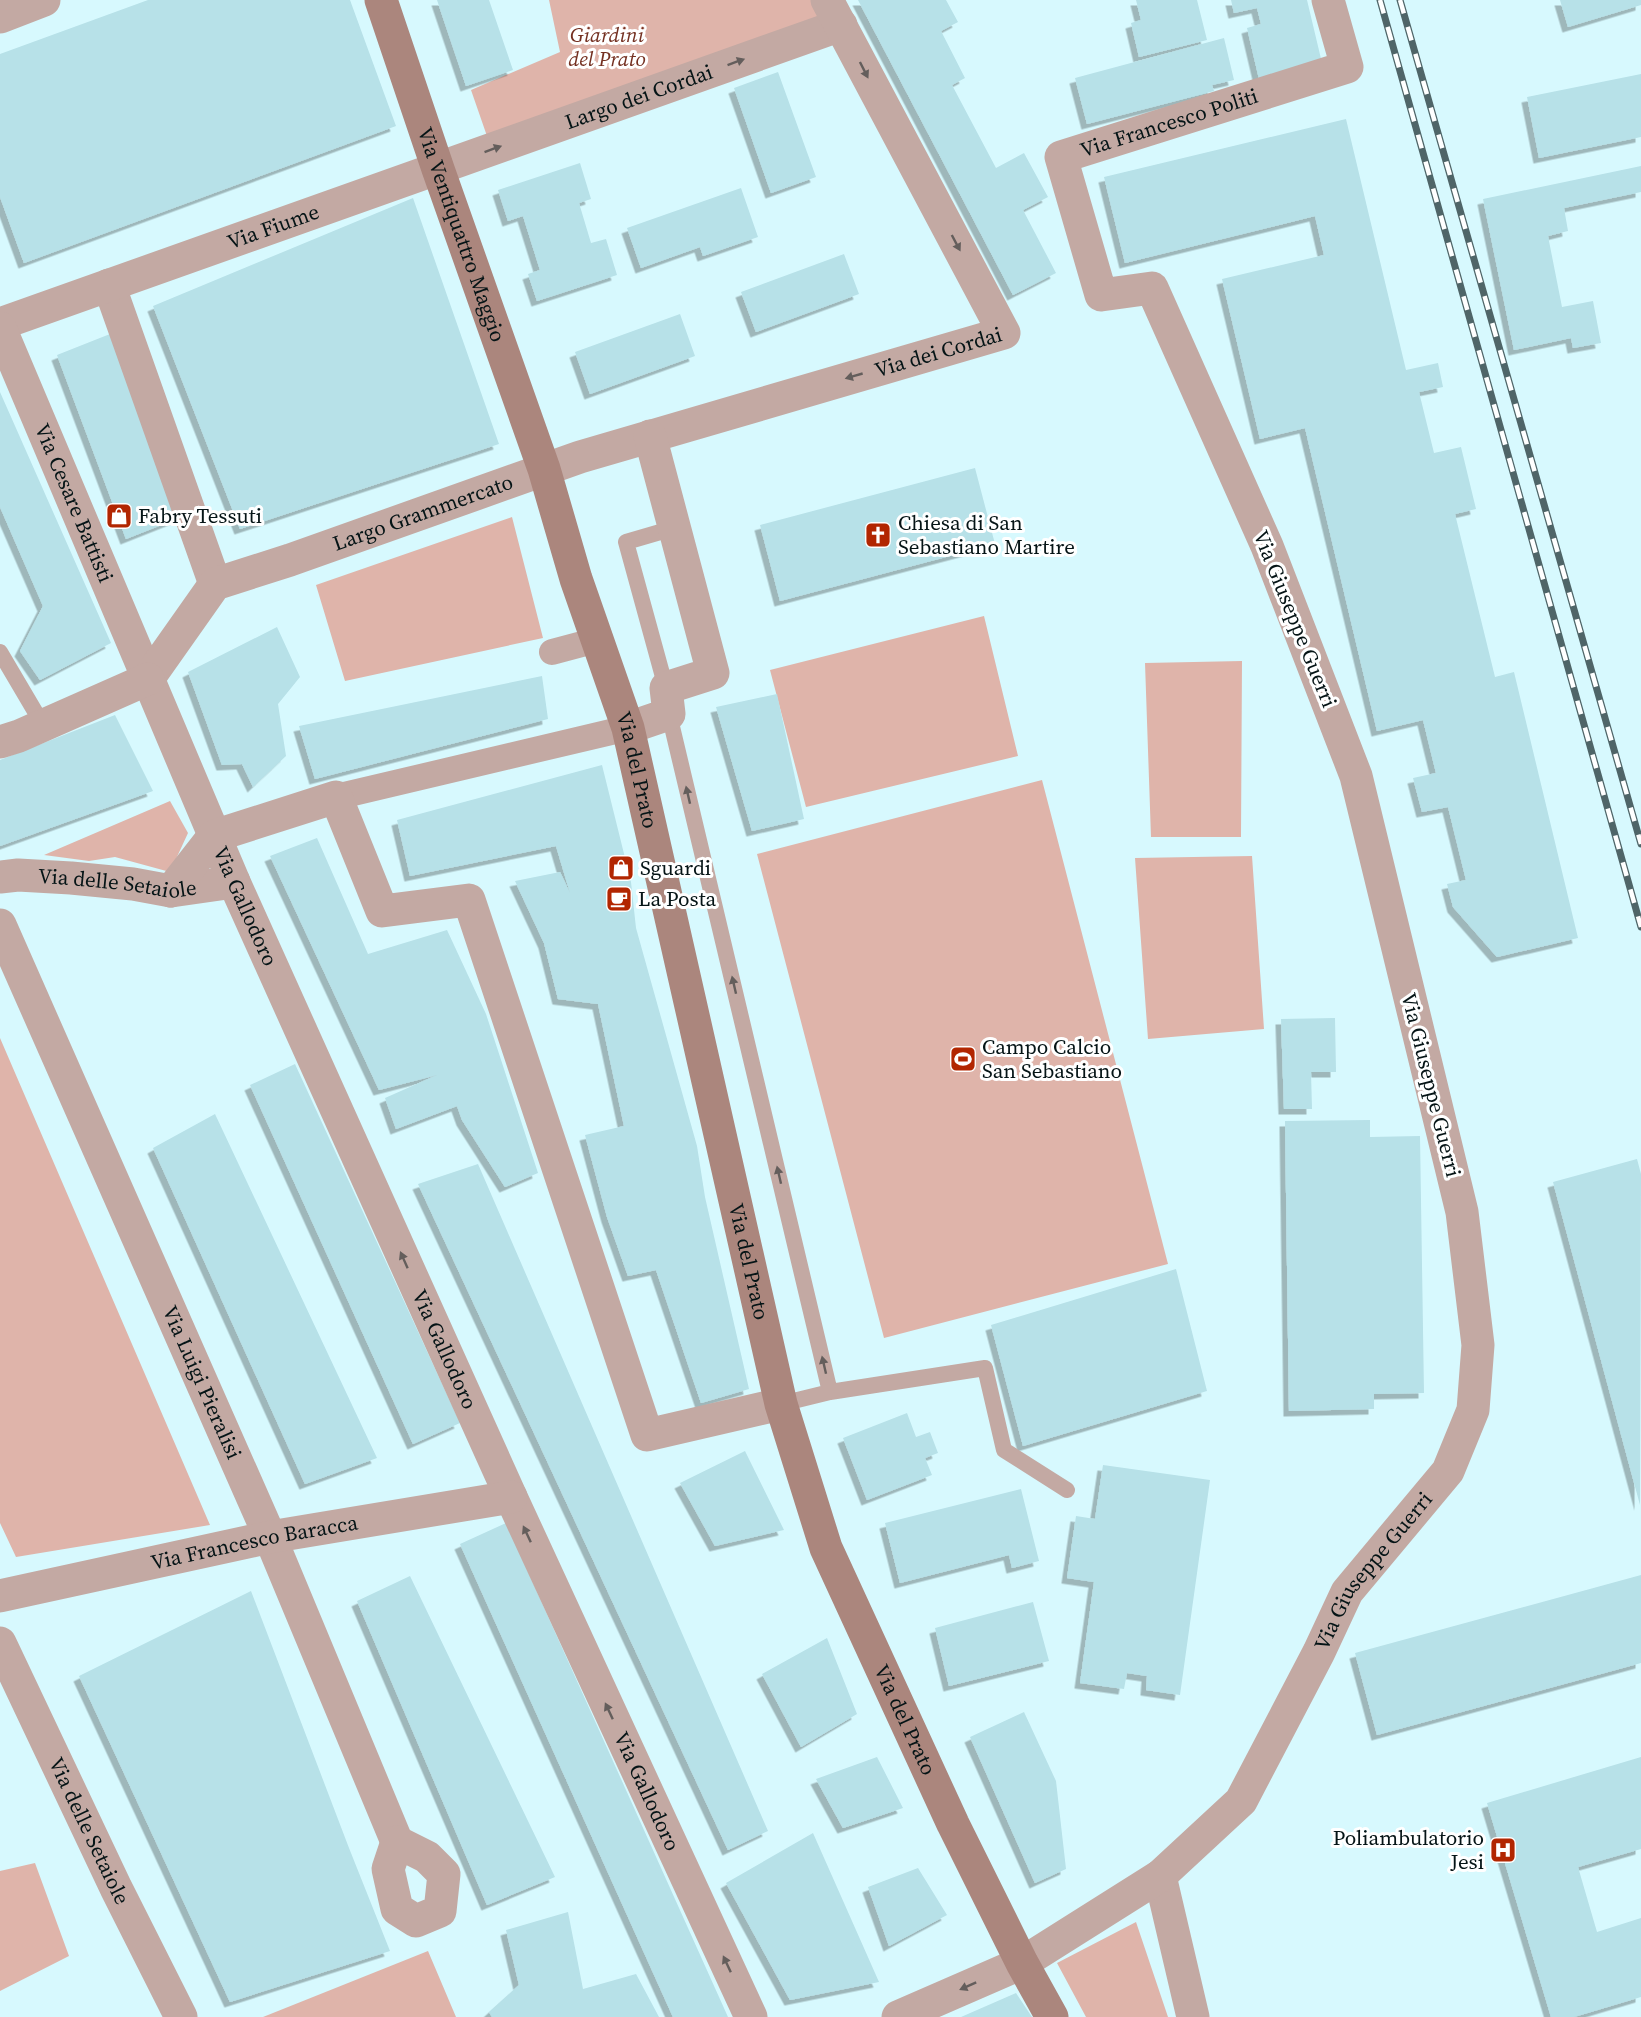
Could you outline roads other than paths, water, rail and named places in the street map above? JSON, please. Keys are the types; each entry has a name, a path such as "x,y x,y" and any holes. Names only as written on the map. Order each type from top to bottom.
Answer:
{"main road":[{"name":"Via Ventiquattro Maggio","path":"381,0 544,469"},
{"name":"Via del Prato","path":"544,469 576,579 628,728 781,1404 826,1548 953,1824 1022,1963 1052,2017"}],"street":[{"path":"0,17 44,0"},
{"name":"Via Francesco Politi","path":"1101,295 1061,157 1347,67 1328,0"},
{"name":"Largo dei Cordai","path":"438,169 834,13"},
{"name":"Via dei Cordai","path":"650,436 1004,333 834,13"},
{"name":"Via Fiume","path":"0,324 438,169"},
{"path":"0,742 148,679 215,584 109,285"},
{"name":"Via Giuseppe Guerri","path":"898,2017 1022,1963 1160,1876 1241,1801 1319,1652 1347,1592 1448,1471 1473,1410 1478,1345 1462,1212 1356,776 1267,546 1152,288 1101,295"},
{"name":"Via Cesare Battisti","path":"0,328 148,679"},
{"path":"171,891 214,836 336,797 628,728 713,673 650,436"},
{"name":"Largo Grammercato","path":"215,584 290,560 544,469 650,436"},
{"path":"552,652 597,640"},
{"name":"Via Gallodoro","path":"148,679 234,882 511,1497 752,2017"},
{"path":"336,797 382,911 470,900 646,1435 781,1404"},
{"name":"Via delle Setaiole","path":"0,877 18,875 71,878 133,884 171,891 234,882"},
{"name":"Via Luigi Pieralisi","path":"0,925 270,1537 397,1842"},
{"name":"Via Francesco Baracca","path":"0,1596 270,1537 511,1497"},
{"name":"Via delle Setaiole","path":"0,1643 116,1888 181,2017"},
{"path":"1160,1876 1193,2017"}],"lane":[{"path":"674,528 626,542 668,701 830,1392"},
{"path":"0,652 43,725"},
{"path":"781,1404 830,1392 985,1368 1004,1450 1067,1490"}],"railway":[{"path":"1380,0 1641,927"},
{"path":"1400,0 1641,844"}],"place":[{"name":"Fabry Tessuti","path":"119,516"},
{"name":"Chiesa di San Sebastiano Martire","path":"878,535"},
{"name":"Sguardi","path":"621,868"},
{"name":"La Posta","path":"619,899"},
{"name":"Campo Calcio San Sebastiano","path":"963,1059"},
{"name":"Poliambulatorio Jesi","path":"1503,1850"}],"park label":[{"name":"Giardini del Prato","path":"607,47"}]}
